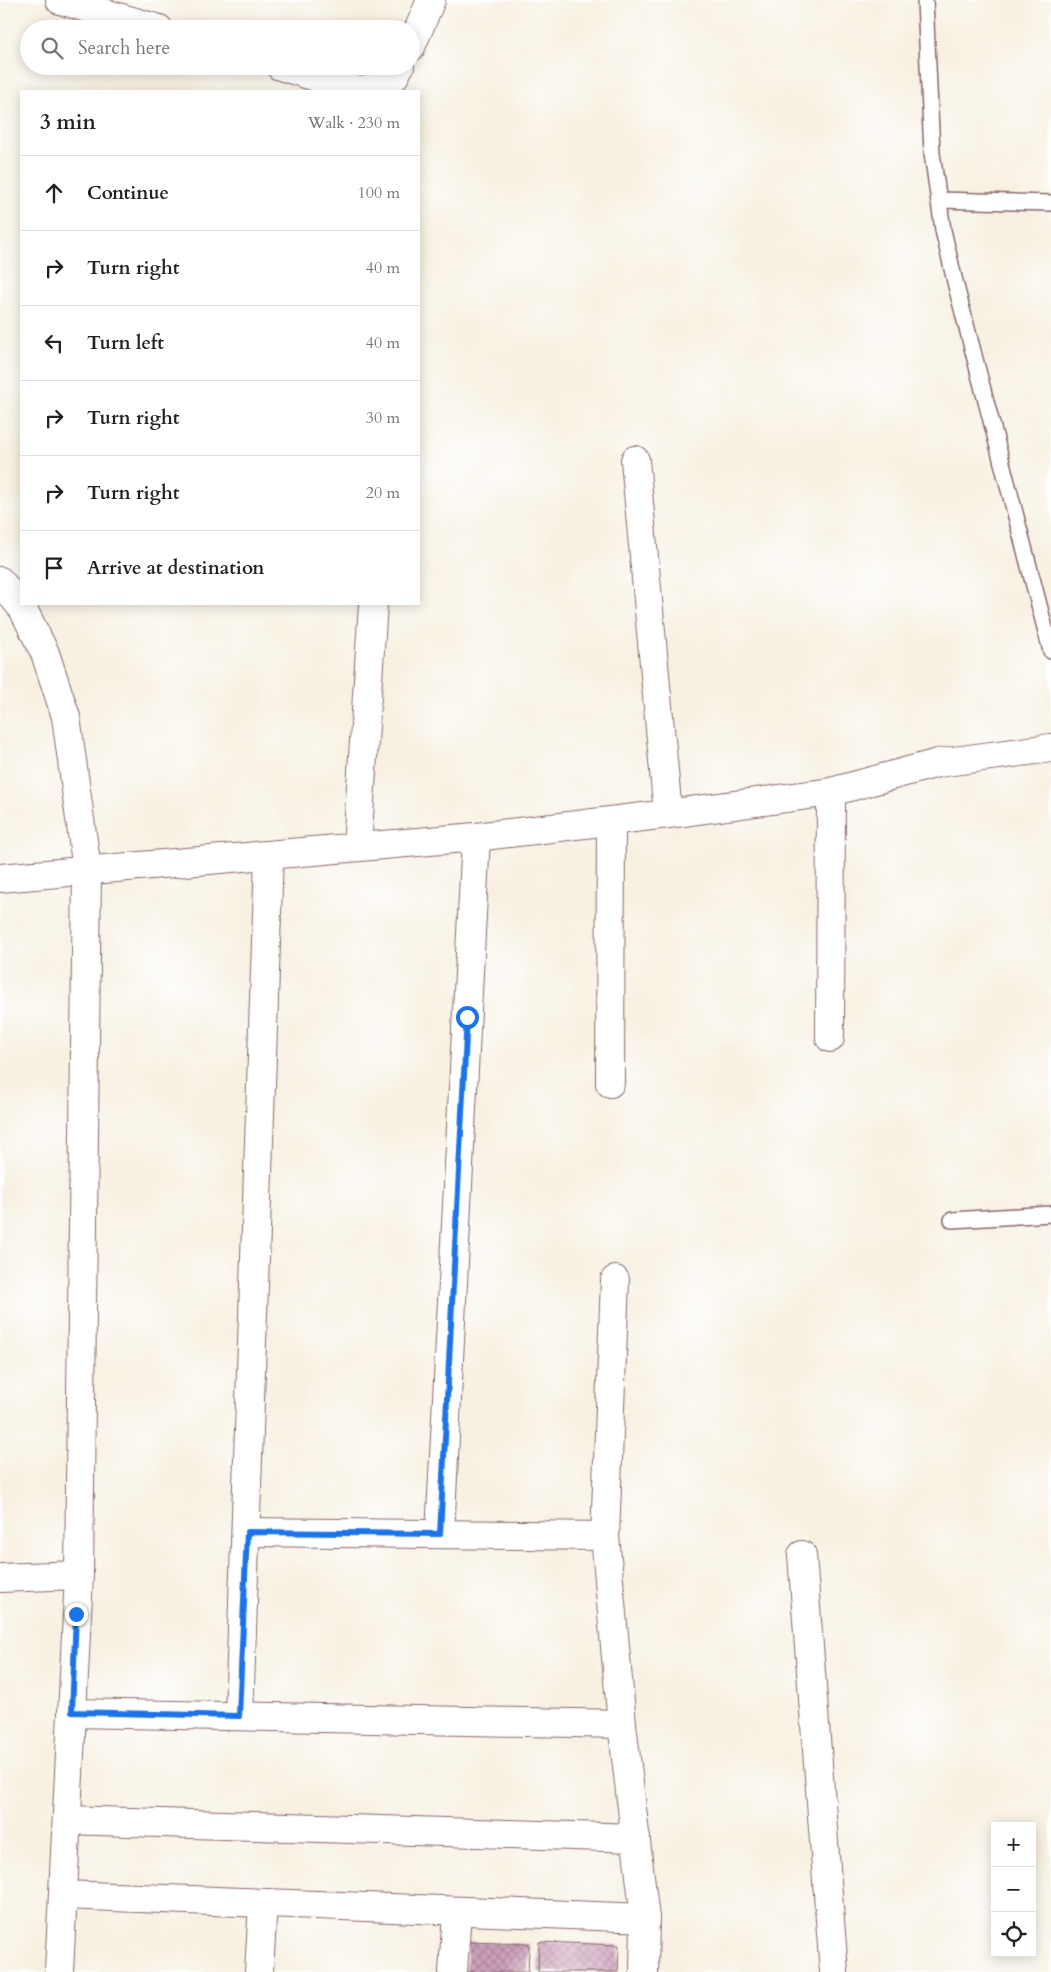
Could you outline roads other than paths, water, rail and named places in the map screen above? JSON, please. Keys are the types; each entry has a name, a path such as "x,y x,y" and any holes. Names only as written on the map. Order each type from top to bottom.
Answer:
{"street":[{"path":"60,0 128,20"},
{"path":"420,26 431,0"},
{"path":"309,75 357,90"},
{"path":"365,90 379,87 394,78 396,75"},
{"path":"635,460 668,814"},
{"path":"0,582 23,609 45,653 66,717 87,870 78,1575 59,1972"},
{"path":"357,847 373,605"},
{"path":"0,878 476,837 612,821 831,792 938,763 1051,748"},
{"path":"830,1038 831,792"},
{"path":"610,1083 612,821"},
{"path":"440,1534 476,837"},
{"path":"239,1716 247,1532 269,856"},
{"path":"615,1280 605,1536 622,1724 645,1918 644,1972"},
{"path":"247,1532 605,1536"},
{"path":"802,1555 834,1972"},
{"path":"0,1578 78,1575"},
{"path":"72,1712 622,1724"},
{"path":"66,1820 636,1838"},
{"path":"62,1895 645,1918"},
{"path":"259,1972 264,1903"},
{"path":"453,1972 457,1911"}],"lane":[{"path":"925,0 932,153 939,200 956,286 1051,651"},
{"path":"939,200 1051,203"},
{"path":"952,1220 1051,1214"}]}
